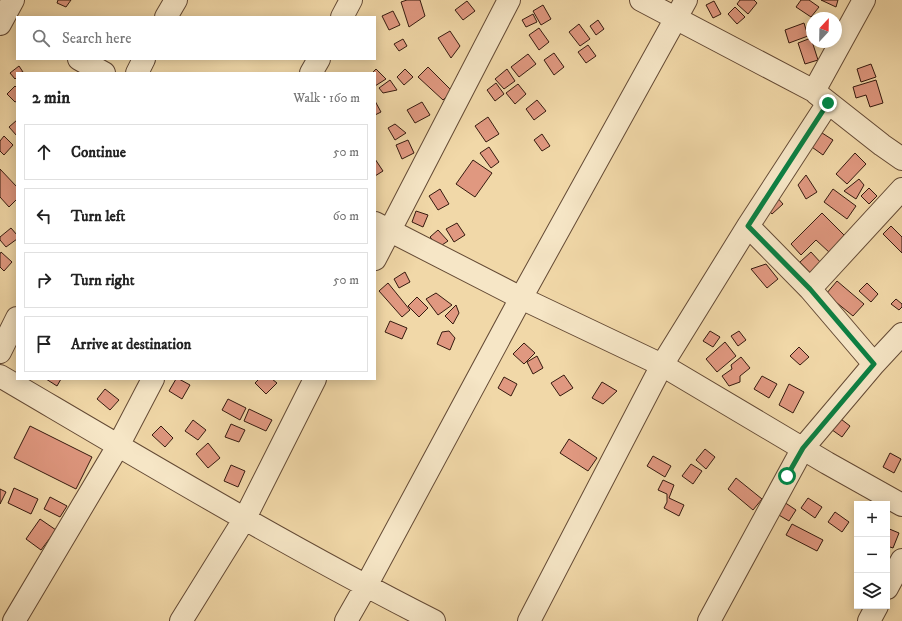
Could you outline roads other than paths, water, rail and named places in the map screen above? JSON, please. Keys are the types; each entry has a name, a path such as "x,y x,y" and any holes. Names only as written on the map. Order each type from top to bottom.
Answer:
{"street":[{"path":"167,16 176,0"},
{"path":"343,16 351,0"},
{"path":"376,254 382,226 509,0"},
{"path":"641,0 681,9 821,97 902,159"},
{"path":"529,621 662,365 748,226 821,97 864,0"},
{"path":"346,621 521,298 681,9"},
{"path":"82,60 102,72"},
{"path":"138,72 144,60"},
{"path":"312,72 318,60"},
{"path":"810,289 902,189"},
{"path":"382,226 521,298 662,365 827,463 902,505"},
{"path":"748,226 810,289 874,364"},
{"path":"0,352 16,320"},
{"path":"709,621 803,448 874,364 902,334"},
{"path":"0,376 118,446 245,518 366,586 434,621"},
{"path":"14,621 118,446 152,380"},
{"path":"181,621 245,518 314,380"},
{"path":"890,582 902,560"},
{"path":"869,621 876,609"}]}
